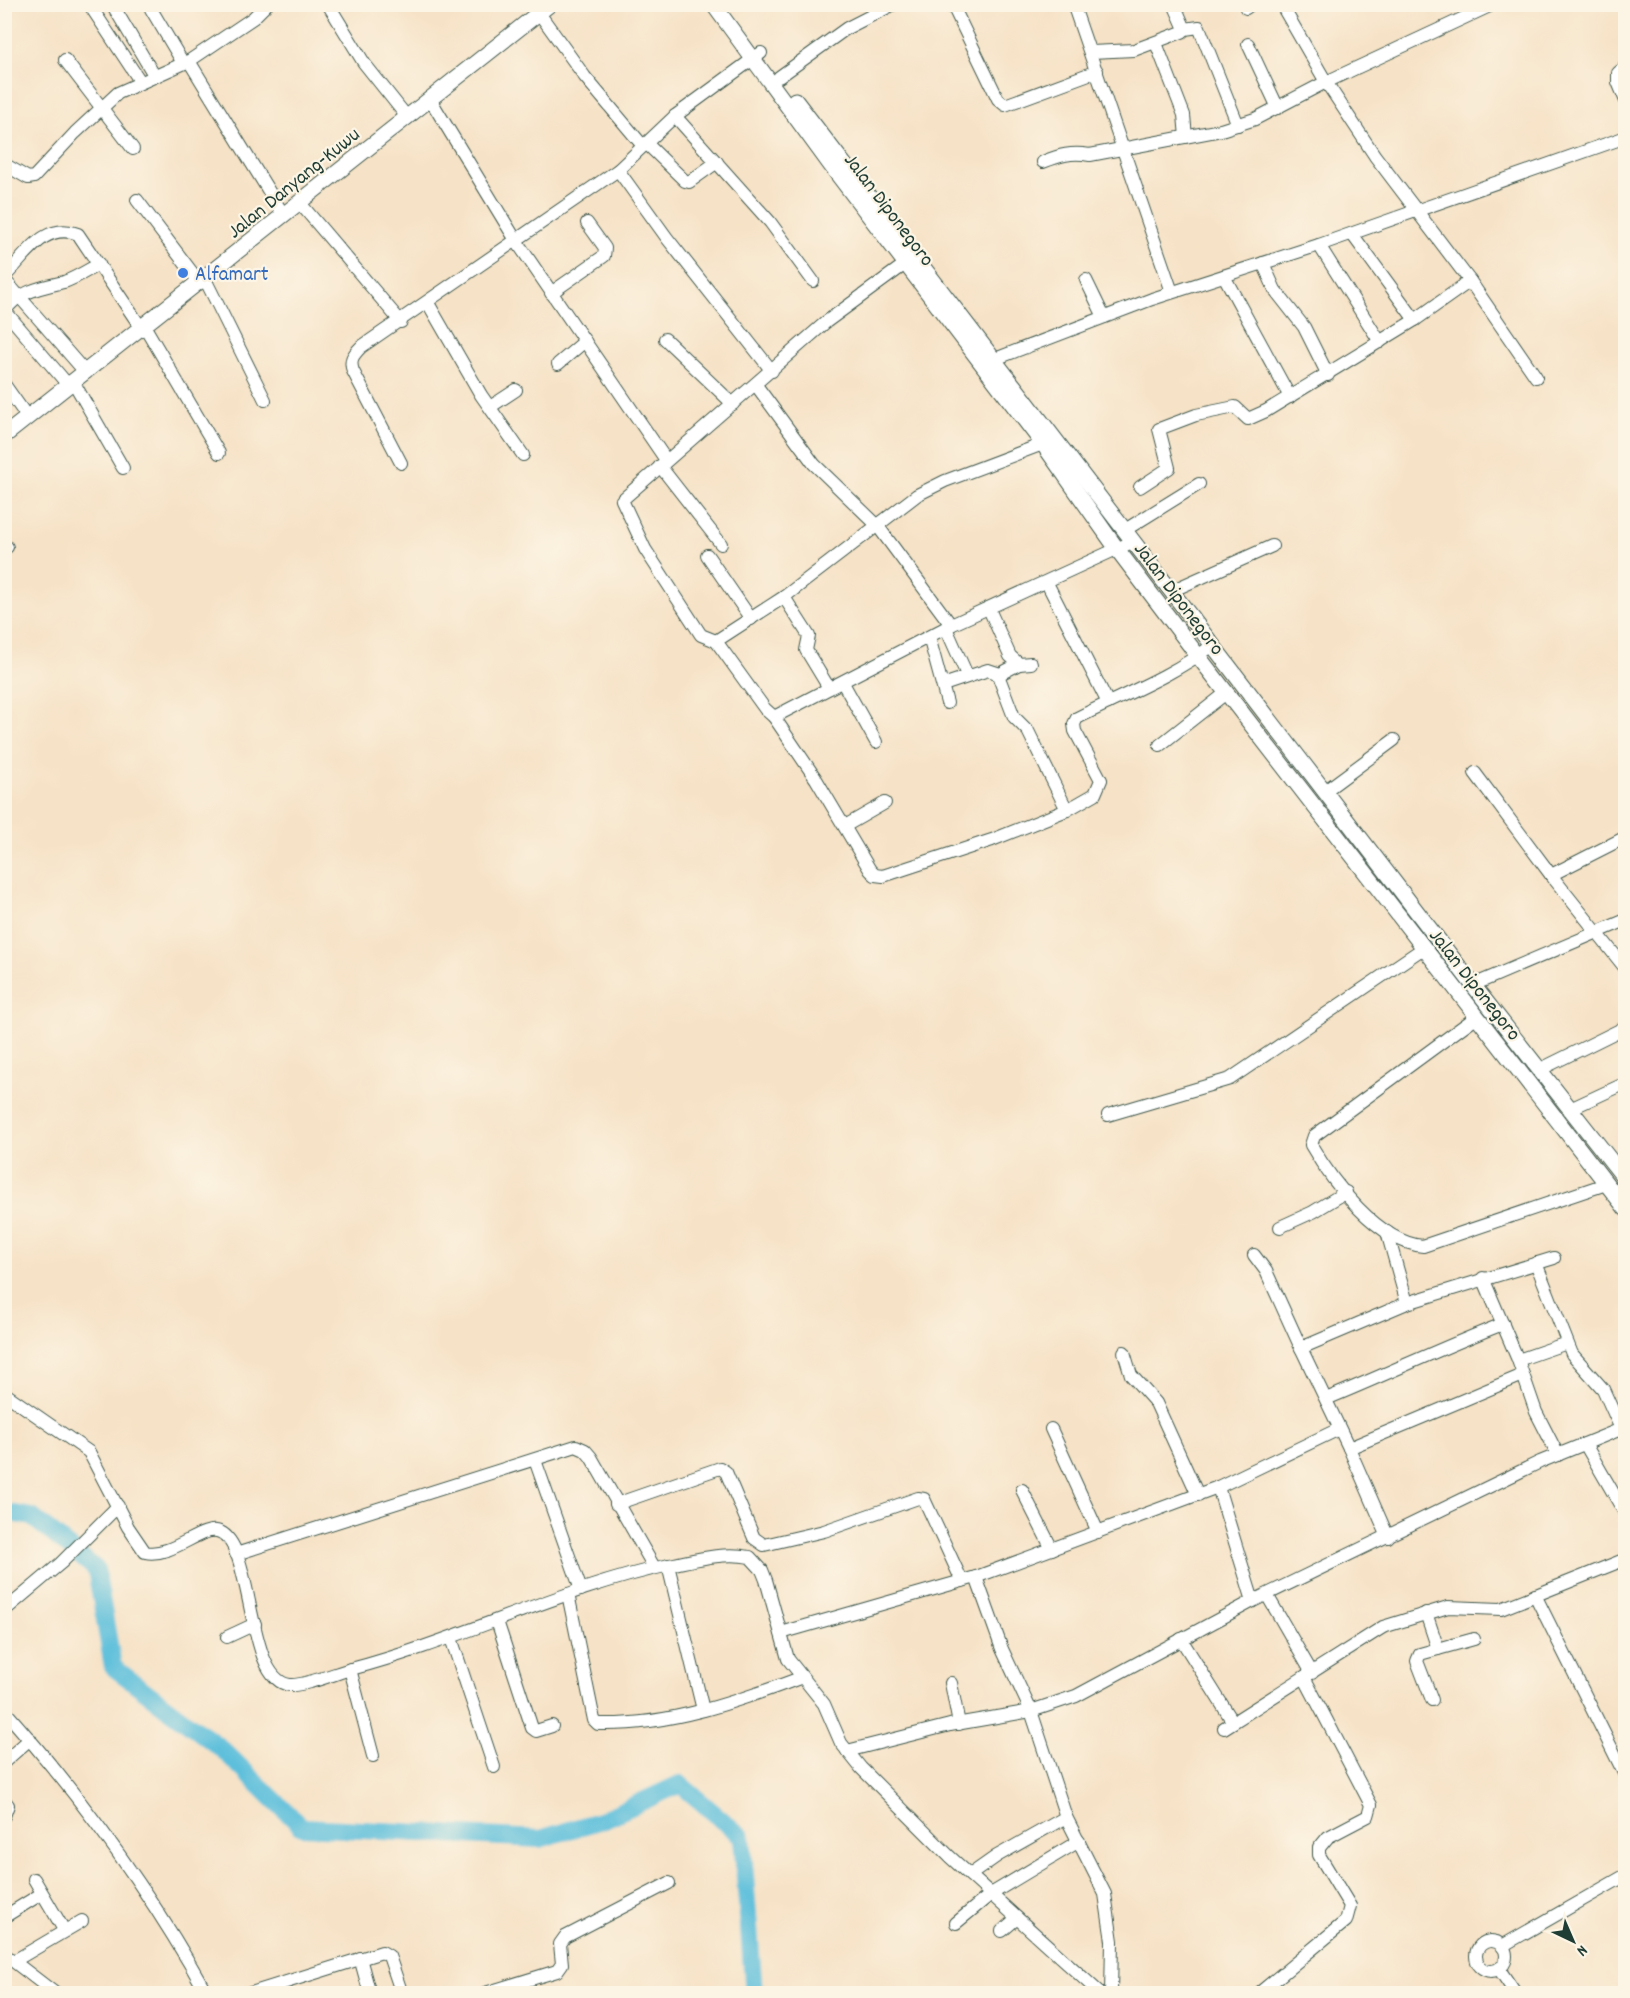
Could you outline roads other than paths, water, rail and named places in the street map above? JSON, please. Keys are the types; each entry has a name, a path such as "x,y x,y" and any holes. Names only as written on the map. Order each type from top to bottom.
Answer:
{"main road":[{"name":"Jalan Diponegoro","path":"713,4 757,56 910,260 1129,536 1473,985 1626,1180"},
{"name":"Jalan Diponegoro","path":"724,4 757,56 779,77 910,260"},
{"name":"Jalan Danyang-Kuwu","path":"4,436 77,381 285,216 299,202 545,9"},
{"name":"Jalan Diponegoro","path":"989,362 1117,549 1422,949 1626,1209"}],"street":[{"path":"89,4 140,81"},
{"path":"112,4 154,75"},
{"path":"4,164 28,178 34,177 118,93 186,62 253,18 267,4"},
{"path":"328,4 364,63 407,117"},
{"path":"779,77 877,7 894,4"},
{"path":"952,4 998,99 1005,105 1097,70"},
{"path":"1073,4 1172,292"},
{"path":"1174,4 1185,29"},
{"path":"1281,4 1326,82 1375,156 1470,281 1536,377"},
{"path":"1043,162 1062,154 1075,152 1090,155 1238,125 1494,4"},
{"path":"151,9 285,216"},
{"path":"545,9 585,77 645,144 685,181 689,182 717,162"},
{"path":"1091,52 1134,50 1156,43 1185,29 1212,23"},
{"path":"1199,27 1238,125"},
{"path":"1156,43 1184,115 1186,137"},
{"path":"1248,44 1278,108"},
{"path":"401,463 350,364 352,356 361,347 401,322 618,170 675,117 757,56"},
{"path":"65,60 100,109 133,149"},
{"path":"1626,66 1618,73 1618,82 1626,101"},
{"path":"430,99 516,242 585,342 663,463 721,544"},
{"path":"675,117 770,222 813,281"},
{"path":"989,362 1172,292 1352,234 1626,137"},
{"path":"618,170 667,238 772,371"},
{"path":"137,200 202,281 265,400"},
{"path":"299,202 401,322"},
{"path":"551,293 604,256 605,248 587,223"},
{"path":"123,468 77,381 21,296 4,278 22,260 35,241 57,232 78,234 143,328 219,453"},
{"path":"1352,234 1415,320"},
{"path":"1319,245 1380,342"},
{"path":"910,260 826,322 622,500 622,505 645,549 700,635 716,640 742,680 774,717 845,826 870,870 876,875 883,876 992,840 1067,810 1095,794 1101,780 1074,724 1077,718 1198,656 1213,645"},
{"path":"1263,263 1275,290 1304,327 1328,375"},
{"path":"77,381 5,311 21,296 44,285 73,278 99,264"},
{"path":"1224,276 1290,397"},
{"path":"1086,280 1104,317"},
{"path":"1140,488 1168,468 1158,433 1161,428 1196,415 1233,406 1249,419 1328,375 1415,320 1470,281"},
{"path":"428,303 490,407 523,455"},
{"path":"665,339 733,404"},
{"path":"558,364 585,342"},
{"path":"4,384 28,418"},
{"path":"756,385 814,464 877,525 949,627 967,675"},
{"path":"490,407 516,390"},
{"path":"716,640 784,597 917,495 945,481 1044,444"},
{"path":"774,717 949,627 1117,549 1129,536 1199,484"},
{"path":"1171,591 1272,546"},
{"path":"707,555 751,619"},
{"path":"1047,583 1108,703"},
{"path":"784,597 809,636 806,650 829,688"},
{"path":"989,609 1010,656 1025,663 998,675"},
{"path":"929,637 947,703"},
{"path":"943,685 967,675 988,670 998,675 1014,717 1028,731 1067,810"},
{"path":"843,683 876,742"},
{"path":"1160,745 1226,693"},
{"path":"1325,791 1394,740"},
{"path":"1475,773 1551,875 1626,969"},
{"path":"845,826 885,803"},
{"path":"1551,875 1626,837"},
{"path":"1473,985 1626,920"},
{"path":"1108,1115 1230,1079 1422,949"},
{"path":"1476,1017 1314,1136 1311,1145 1314,1150 1359,1209 1387,1232 1410,1245 1423,1246 1606,1184"},
{"path":"1539,1070 1626,1027"},
{"path":"1570,1110 1626,1083"},
{"path":"1280,1227 1346,1192"},
{"path":"1387,1232 1407,1303"},
{"path":"1254,1255 1266,1270 1388,1537"},
{"path":"1301,1348 1407,1303 1554,1258"},
{"path":"847,1751 959,1724 1031,1711 1076,1696 1253,1601 1558,1455 1623,1428 1603,1389 1572,1354 1536,1263"},
{"path":"1483,1278 1518,1360 1536,1412 1558,1455"},
{"path":"1326,1399 1386,1375 1428,1353 1503,1324"},
{"path":"1518,1360 1567,1343"},
{"path":"1124,1352 1131,1375 1156,1402 1198,1495"},
{"path":"1349,1448 1522,1375"},
{"path":"4,1394 89,1452 144,1552 165,1553 206,1532 216,1530 227,1536 236,1554 269,1672 283,1683 293,1685 451,1638 567,1594 654,1567 724,1556 750,1557 762,1570 788,1659 800,1678 824,1704 847,1751 880,1787 970,1875 1101,1994"},
{"path":"1052,1429 1098,1532"},
{"path":"781,1633 976,1577 1218,1487 1339,1429"},
{"path":"1585,1444 1626,1515"},
{"path":"236,1554 576,1446 585,1450 654,1567"},
{"path":"535,1460 581,1590"},
{"path":"616,1504 720,1468 726,1472 758,1543"},
{"path":"1218,1487 1253,1601"},
{"path":"1022,1490 1052,1549"},
{"path":"758,1543 773,1544 824,1531 918,1498 924,1499 962,1581"},
{"path":"4,1611 61,1563 118,1506"},
{"path":"750,1557 758,1543"},
{"path":"1181,1639 1229,1725 1383,1627 1426,1613 1461,1606 1501,1609 1626,1559"},
{"path":"669,1565 703,1710"},
{"path":"976,1577 1002,1649 1031,1711 1066,1817 1097,1875 1109,1913 1112,1941 1111,1994"},
{"path":"567,1594 596,1723 659,1718 703,1710 745,1699 800,1678"},
{"path":"1258,1994 1346,1921 1350,1906 1319,1855 1319,1848 1328,1837 1368,1816 1371,1811 1371,1804 1267,1595"},
{"path":"1535,1595 1626,1777"},
{"path":"1426,1613 1437,1649"},
{"path":"497,1621 532,1728 536,1731 552,1726"},
{"path":"226,1637 255,1624"},
{"path":"451,1638 494,1767"},
{"path":"1432,1700 1417,1661 1420,1654 1474,1639"},
{"path":"351,1669 373,1756"},
{"path":"951,1683 959,1724"},
{"path":"4,1710 92,1816 142,1884 207,1994"},
{"path":"4,1762 30,1739"},
{"path":"4,1800 8,1805 4,1816"},
{"path":"970,1875 997,1856 1066,1817"},
{"path":"956,1923 991,1894 1079,1841"},
{"path":"1502,1946 1561,1910 1626,1875"},
{"path":"34,1879 64,1930"},
{"path":"482,1994 557,1971 562,1964 560,1944 565,1937 669,1883"},
{"path":"4,1917 41,1894"},
{"path":"1002,1931 1017,1918"},
{"path":"56,1994 9,1958 82,1921"},
{"path":"1494,1942 1502,1946 1506,1958 1499,1969 1491,1971 1483,1968 1477,1957 1479,1948 1486,1943 1494,1942"},
{"path":"248,1994 382,1952 389,1956 402,1994"},
{"path":"360,1958 370,1994"},
{"path":"1499,1969 1516,1994"}],"waterway":[{"path":"4,1512 32,1517 96,1569 113,1667 222,1749 302,1827 540,1839 602,1820 680,1784 742,1837 754,1994"}],"place":[{"name":"Alfamart","path":"183,273"}]}
